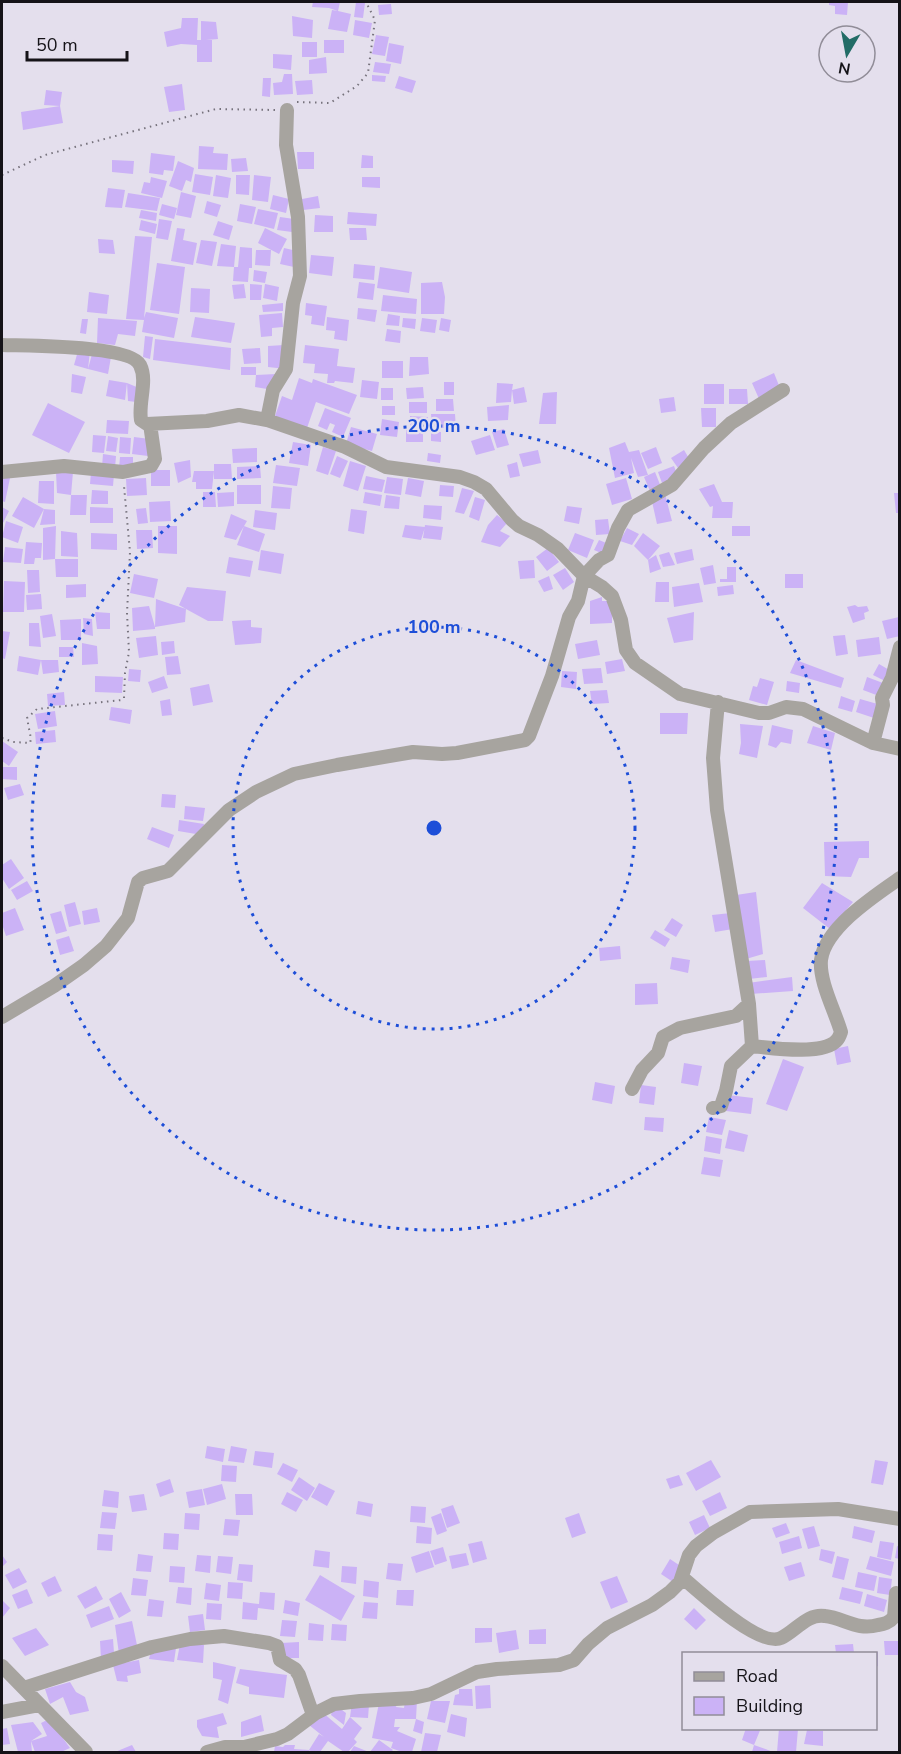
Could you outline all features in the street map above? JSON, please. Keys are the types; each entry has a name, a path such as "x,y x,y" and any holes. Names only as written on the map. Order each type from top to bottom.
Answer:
{"street":[{"path":"267,420 273,390 286,369 293,303 300,276 298,217 286,145 287,110"},
{"path":"2,345 97,349 133,358 139,363 144,374 139,410 141,420 150,424 207,421 239,415 267,420 345,447 386,467 460,477 474,482 486,489 519,526 538,535 558,549 584,576 612,596 620,613 626,650 635,663 680,694 759,713 769,713 786,707 803,710 873,743 900,749"},
{"path":"2,1017 54,986 106,946 128,918 138,882 170,869 229,810 256,792 294,774 337,765 413,752 457,753 525,740 529,736 552,676 569,617 578,601 584,576 599,560 608,555 618,528 628,510 672,485 704,448 731,423 783,390"},
{"path":"2,472 64,466 123,472 150,466 154,463 150,424"},
{"path":"873,743 883,705 882,698 892,678 900,647"},
{"path":"718,702 713,758 717,810 749,1004 752,1046"},
{"path":"713,1108 721,1106 731,1066 752,1046 802,1050 826,1047 837,1041 841,1032 825,988 821,961 827,942 847,918 900,878"},
{"path":"632,1089 642,1070 658,1053 663,1037 680,1028 736,1016 749,1004"},
{"path":"207,1752 277,1739 334,1704 413,1698 431,1694 477,1672 559,1665 574,1660 607,1628 652,1605 670,1592 680,1582 690,1555 696,1546 712,1533 750,1512 838,1509 900,1519"},
{"path":"682,1577 726,1615 771,1639 782,1637 814,1616 830,1617 864,1628 887,1623 894,1617 896,1593"},
{"path":"24,1688 152,1647 190,1639 224,1636 277,1646 280,1660 295,1669 299,1675 313,1715"},
{"path":"2,1666 86,1752"},
{"path":"2,1712 39,1705"}],"path":[{"path":"2,175 45,155 216,109 287,110 291,103 330,103 357,86 368,73 375,20 366,2"},
{"path":"2,738 13,742 30,742 27,718 38,709 124,698 129,652 127,613 130,552 123,472"}],"building":[{"path":"313,2 340,2 338,11 312,7"},
{"path":"356,2 365,3 363,18 354,17"},
{"path":"829,2 848,2 847,15 835,14 835,6 829,5"},
{"path":"391,4 392,14 379,15 378,5"},
{"path":"332,10 351,14 347,32 328,29"},
{"path":"292,16 313,20 312,38 293,36"},
{"path":"182,18 198,18 197,40 201,40 201,21 216,22 218,39 206,40 212,40 212,62 197,62 197,45 181,44 167,47 164,32 181,28"},
{"path":"355,20 372,23 369,38 353,35"},
{"path":"376,35 389,37 385,56 372,54"},
{"path":"324,40 344,40 344,53 324,53"},
{"path":"302,42 317,42 317,57 302,57"},
{"path":"389,43 404,46 401,64 386,61"},
{"path":"273,54 292,55 291,70 273,68"},
{"path":"326,57 327,73 309,74 309,60"},
{"path":"375,62 391,64 389,74 373,72"},
{"path":"284,74 292,74 293,94 274,95 273,83 282,82"},
{"path":"372,75 386,76 385,82 372,81"},
{"path":"399,76 416,81 412,93 395,88"},
{"path":"263,78 271,78 270,97 262,96"},
{"path":"312,80 313,94 297,95 295,81"},
{"path":"182,84 185,110 169,112 164,87"},
{"path":"46,90 62,92 60,106 44,105"},
{"path":"60,106 63,123 23,130 21,112"},
{"path":"199,146 214,147 213,153 228,154 227,170 198,169"},
{"path":"297,152 314,152 314,169 298,169"},
{"path":"151,153 175,156 173,171 164,170 163,175 149,173"},
{"path":"362,155 373,156 373,168 361,168"},
{"path":"246,158 248,171 232,172 231,159"},
{"path":"112,160 134,161 133,174 112,172"},
{"path":"178,161 194,168 191,182 186,180 182,191 169,186"},
{"path":"195,174 213,177 210,195 192,192"},
{"path":"216,175 231,178 228,198 213,196"},
{"path":"236,175 250,175 249,195 236,194"},
{"path":"254,175 271,177 268,202 252,200"},
{"path":"151,177 167,181 162,198 141,193 144,182 150,183"},
{"path":"362,177 380,177 380,188 362,187"},
{"path":"108,188 125,190 122,208 105,207"},
{"path":"181,192 196,196 191,218 176,215"},
{"path":"128,193 160,198 157,211 125,207"},
{"path":"273,195 289,199 286,213 270,209"},
{"path":"318,196 320,208 303,210 302,199"},
{"path":"207,201 221,205 217,217 204,213"},
{"path":"162,204 177,208 174,219 159,215"},
{"path":"240,204 256,207 252,224 237,221"},
{"path":"258,209 278,213 274,229 254,224"},
{"path":"141,210 157,213 156,221 139,218"},
{"path":"348,212 377,214 376,226 347,224"},
{"path":"315,215 333,216 333,232 314,232"},
{"path":"280,217 294,219 292,232 277,230"},
{"path":"159,219 172,221 168,240 156,238"},
{"path":"141,220 157,224 155,234 139,230"},
{"path":"218,221 233,226 229,240 213,235"},
{"path":"177,228 185,229 183,240 197,243 193,265 171,261"},
{"path":"265,228 287,239 279,254 258,243"},
{"path":"349,228 366,228 367,240 350,240"},
{"path":"135,236 152,237 144,318 146,312 178,318 174,338 142,332 144,320 126,319"},
{"path":"98,239 113,240 115,254 99,253"},
{"path":"201,240 217,242 212,266 196,263"},
{"path":"221,244 236,246 234,267 217,266"},
{"path":"240,247 252,248 252,268 249,268 248,282 233,281 234,267 238,267"},
{"path":"284,248 297,251 294,267 280,264"},
{"path":"256,250 271,250 270,266 255,265"},
{"path":"311,255 334,257 332,276 309,273"},
{"path":"157,263 185,267 179,314 150,310"},
{"path":"354,264 375,266 374,280 353,278"},
{"path":"380,267 412,272 409,293 377,288"},
{"path":"254,270 267,272 265,283 253,281"},
{"path":"359,282 375,284 373,300 357,298"},
{"path":"442,282 445,297 444,314 421,314 421,283"},
{"path":"244,284 246,298 234,299 232,285"},
{"path":"250,284 262,285 261,300 250,300"},
{"path":"265,284 279,287 277,301 263,298"},
{"path":"191,288 210,289 209,313 190,312"},
{"path":"89,292 109,295 107,314 87,312"},
{"path":"383,295 417,299 416,314 381,311"},
{"path":"283,303 283,311 263,312 262,305"},
{"path":"306,303 327,306 324,326 311,324 312,316 305,315"},
{"path":"358,308 377,310 375,322 357,319"},
{"path":"282,313 283,327 272,328 272,336 261,337 259,315"},
{"path":"388,314 400,316 399,326 386,325"},
{"path":"195,317 235,323 231,343 191,337"},
{"path":"327,317 349,320 347,341 334,339 335,331 326,330"},
{"path":"98,318 137,321 135,336 118,334 115,345 97,343"},
{"path":"403,318 416,319 415,329 402,327"},
{"path":"422,318 437,320 435,333 420,331"},
{"path":"441,318 451,320 449,332 439,330"},
{"path":"82,319 88,319 86,334 80,333"},
{"path":"387,329 401,331 400,343 385,341"},
{"path":"145,336 153,337 150,359 143,357"},
{"path":"155,339 231,348 230,370 153,360"},
{"path":"284,345 286,369 268,367 268,346"},
{"path":"305,345 339,349 337,366 355,368 353,383 335,381 327,383 328,374 314,373 315,364 303,363"},
{"path":"260,348 261,363 244,364 242,349"},
{"path":"78,351 90,351 88,369 74,365"},
{"path":"92,354 111,357 108,374 88,369"},
{"path":"410,357 428,357 429,374 409,376"},
{"path":"382,361 403,361 403,378 382,378"},
{"path":"241,367 256,367 256,375 241,375"},
{"path":"774,373 780,388 760,401 752,383"},
{"path":"72,374 86,377 82,394 71,392"},
{"path":"276,374 273,390 255,387 256,375"},
{"path":"299,378 312,383 313,379 357,395 349,414 316,402 307,428 275,416 282,396 292,400"},
{"path":"109,380 127,383 125,400 106,396"},
{"path":"362,380 379,382 377,399 360,397"},
{"path":"444,382 454,382 454,395 444,395"},
{"path":"127,383 139,388 136,402 128,401"},
{"path":"497,383 513,384 511,402 496,403"},
{"path":"704,384 724,384 724,404 704,404"},
{"path":"423,387 424,398 407,399 406,388"},
{"path":"524,387 527,402 514,404 512,390"},
{"path":"381,388 393,388 393,400 381,400"},
{"path":"729,389 747,389 748,404 729,404"},
{"path":"557,392 556,424 539,424 543,393"},
{"path":"674,397 676,411 661,413 659,399"},
{"path":"436,399 453,399 454,411 436,411"},
{"path":"409,402 427,402 427,413 409,413"},
{"path":"48,403 85,422 69,453 32,435"},
{"path":"509,405 508,420 488,421 487,407"},
{"path":"382,406 395,406 395,415 382,415"},
{"path":"325,408 351,418 343,437 332,432 335,425 330,423 327,430 318,426"},
{"path":"701,408 716,408 716,427 702,427"},
{"path":"431,414 455,414 456,429 432,427"},
{"path":"410,416 428,417 427,428 410,427"},
{"path":"382,419 399,422 397,437 380,435"},
{"path":"107,420 129,421 128,434 106,433"},
{"path":"351,427 377,434 372,451 346,444"},
{"path":"504,429 509,445 497,448 492,432"},
{"path":"406,430 423,430 423,442 406,442"},
{"path":"431,431 441,432 441,442 431,441"},
{"path":"93,435 106,436 104,453 92,452"},
{"path":"490,435 495,450 476,455 471,441"},
{"path":"108,436 118,438 116,452 106,451"},
{"path":"120,437 131,438 130,454 119,453"},
{"path":"134,437 150,439 148,456 132,454"},
{"path":"293,442 311,445 308,466 289,463"},
{"path":"625,442 629,452 639,450 648,475 638,477 631,458 634,473 615,478 609,448"},
{"path":"323,447 336,451 328,475 316,471"},
{"path":"656,447 662,463 648,469 641,453"},
{"path":"257,448 257,462 233,463 232,449"},
{"path":"538,450 541,463 523,467 519,454"},
{"path":"684,450 690,460 678,468 671,458"},
{"path":"428,453 441,455 440,463 427,461"},
{"path":"103,454 116,456 115,468 102,467"},
{"path":"337,456 348,461 340,478 330,474"},
{"path":"120,457 133,457 133,468 119,468"},
{"path":"190,460 191,477 178,483 174,463"},
{"path":"350,461 366,466 358,491 343,486"},
{"path":"517,462 520,476 510,478 507,465"},
{"path":"214,464 231,464 232,479 214,479"},
{"path":"276,465 300,468 297,486 273,483"},
{"path":"260,466 261,478 237,479 237,467"},
{"path":"674,466 678,477 662,483 658,472"},
{"path":"151,470 170,470 170,486 151,486"},
{"path":"194,471 214,471 212,489 196,489 196,482 192,482"},
{"path":"56,472 73,472 71,495 57,493"},
{"path":"91,472 114,474 113,486 90,484"},
{"path":"655,472 661,487 650,491 644,477"},
{"path":"2,476 10,478 5,502 2,501"},
{"path":"366,476 385,480 382,492 363,489"},
{"path":"387,477 403,479 401,495 384,493"},
{"path":"146,478 147,495 127,496 126,479"},
{"path":"408,478 424,481 421,497 405,494"},
{"path":"626,478 632,499 612,505 606,484"},
{"path":"39,481 54,481 54,504 38,503"},
{"path":"714,484 722,502 733,502 732,518 712,518 713,506 710,507 699,489"},
{"path":"237,485 261,485 261,504 237,504"},
{"path":"440,485 454,486 453,497 439,496"},
{"path":"273,486 292,488 290,509 271,508"},
{"path":"462,488 474,491 464,514 455,512"},
{"path":"92,490 108,491 108,504 91,504"},
{"path":"203,492 215,492 216,507 203,507"},
{"path":"234,492 234,506 218,507 217,493"},
{"path":"365,492 382,495 380,506 363,503"},
{"path":"894,493 900,493 900,513 896,513"},
{"path":"665,494 672,521 657,524 651,497"},
{"path":"71,495 87,495 86,515 70,515"},
{"path":"386,495 400,497 399,509 384,508"},
{"path":"23,497 44,509 34,528 12,516"},
{"path":"475,497 485,500 479,521 469,517"},
{"path":"170,501 171,521 150,522 149,502"},
{"path":"424,505 442,506 441,520 423,518"},
{"path":"567,506 582,508 579,524 564,521"},
{"path":"2,507 9,511 3,523 2,523"},
{"path":"90,507 113,508 113,523 90,523"},
{"path":"146,508 148,523 138,524 136,509"},
{"path":"44,509 55,510 55,524 40,525"},
{"path":"351,509 367,511 364,534 348,531"},
{"path":"255,510 277,513 275,530 253,527"},
{"path":"231,514 247,521 236,540 224,537"},
{"path":"497,515 507,523 500,531 510,536 500,547 481,542 488,525"},
{"path":"608,519 610,534 596,535 595,520"},
{"path":"6,521 23,527 18,543 2,537"},
{"path":"405,525 425,527 421,540 402,537"},
{"path":"425,525 443,527 441,540 423,538"},
{"path":"56,526 55,559 43,560 43,528"},
{"path":"158,526 177,526 177,554 158,553"},
{"path":"244,526 265,534 259,552 237,545"},
{"path":"732,526 750,526 750,536 732,536"},
{"path":"627,528 639,534 632,545 620,541"},
{"path":"136,530 152,530 153,548 137,549"},
{"path":"61,531 77,533 78,557 61,556"},
{"path":"91,533 117,534 117,550 91,549"},
{"path":"575,533 594,540 587,558 568,550"},
{"path":"643,533 660,546 648,560 634,546"},
{"path":"599,540 611,545 606,555 594,550"},
{"path":"26,542 42,543 41,558 35,558 34,564 24,564"},
{"path":"5,547 23,549 21,563 3,562"},
{"path":"548,548 559,562 547,571 536,557"},
{"path":"692,549 694,560 677,564 674,553"},
{"path":"261,550 284,554 281,574 258,570"},
{"path":"669,552 675,565 663,567 659,555"},
{"path":"656,555 661,569 650,573 648,560"},
{"path":"229,557 253,561 250,577 226,573"},
{"path":"55,559 78,559 78,577 56,577"},
{"path":"534,560 535,578 520,579 518,561"},
{"path":"713,565 716,583 704,585 700,568"},
{"path":"727,567 736,567 736,582 720,582 720,579 727,579"},
{"path":"565,568 574,582 563,590 553,575"},
{"path":"27,570 39,570 40,592 28,593"},
{"path":"134,574 158,579 154,598 130,593"},
{"path":"785,574 803,574 803,588 785,588"},
{"path":"549,576 553,589 544,592 538,581"},
{"path":"4,581 25,582 24,612 3,612"},
{"path":"656,582 669,582 669,602 655,602"},
{"path":"699,583 703,602 674,607 672,587"},
{"path":"86,584 86,597 66,598 66,585"},
{"path":"733,585 734,594 718,596 717,587"},
{"path":"187,587 226,591 223,621 208,621 179,605"},
{"path":"41,594 42,609 27,610 26,595"},
{"path":"602,597 602,601 612,601 612,623 590,624 590,601"},
{"path":"156,599 186,609 185,622 155,627"},
{"path":"149,606 155,629 133,631 132,608"},
{"path":"867,606 869,611 864,613 865,619 853,623 847,607"},
{"path":"95,612 110,613 110,629 97,629"},
{"path":"694,612 693,640 674,643 667,618"},
{"path":"52,614 56,636 43,638 40,616"},
{"path":"899,617 900,636 887,639 882,621"},
{"path":"83,618 92,619 93,636 84,634"},
{"path":"81,619 81,640 61,640 60,620"},
{"path":"251,620 251,627 262,628 261,643 235,645 232,621"},
{"path":"29,623 39,623 41,647 29,646"},
{"path":"2,631 10,632 5,659 2,658"},
{"path":"845,635 848,654 836,656 833,636"},
{"path":"156,636 158,655 139,658 136,638"},
{"path":"879,637 881,654 858,657 856,640"},
{"path":"597,640 600,655 578,659 575,644"},
{"path":"174,641 175,653 162,655 161,642"},
{"path":"82,643 97,646 98,664 82,665"},
{"path":"59,647 73,647 74,657 59,657"},
{"path":"19,656 41,660 38,675 17,671"},
{"path":"178,656 181,674 167,675 165,657"},
{"path":"622,659 625,671 607,674 605,662"},
{"path":"41,660 58,660 59,672 43,674"},
{"path":"796,660 844,678 841,688 790,673"},
{"path":"879,664 891,671 885,681 873,675"},
{"path":"601,668 603,683 584,684 582,669"},
{"path":"129,669 141,670 140,682 128,681"},
{"path":"562,671 577,672 576,689 561,687"},
{"path":"95,676 123,677 122,693 95,692"},
{"path":"164,676 168,688 152,693 148,682"},
{"path":"867,677 883,683 879,696 863,690"},
{"path":"760,678 774,682 767,705 749,700 753,686 757,687"},
{"path":"787,681 800,683 799,693 786,691"},
{"path":"209,684 213,702 193,706 190,688"},
{"path":"607,690 609,703 592,704 590,691"},
{"path":"64,692 65,705 48,706 47,694"},
{"path":"841,696 855,701 852,712 838,708"},
{"path":"170,699 172,715 162,716 160,701"},
{"path":"860,699 881,705 877,719 856,712"},
{"path":"111,707 132,710 130,724 109,720"},
{"path":"55,711 57,726 38,729 35,714"},
{"path":"660,713 688,713 687,734 660,734"},
{"path":"740,724 763,726 757,758 739,754"},
{"path":"772,725 793,730 791,744 781,742 776,748 768,745"},
{"path":"813,726 835,733 831,750 807,743"},
{"path":"55,730 56,742 36,744 35,732"},
{"path":"2,741 18,752 9,766 2,761"},
{"path":"3,767 17,767 17,780 2,779"},
{"path":"20,784 24,795 8,800 4,788"},
{"path":"162,794 176,795 175,808 161,807"},
{"path":"185,806 205,808 203,821 184,819"},
{"path":"179,820 204,824 202,835 178,831"},
{"path":"152,827 174,835 169,848 147,839"},
{"path":"869,841 869,858 859,858 851,877 825,876 824,842"},
{"path":"11,859 24,878 9,889 2,878 2,865"},
{"path":"27,881 33,891 17,900 11,890"},
{"path":"822,883 853,902 830,929 803,908"},
{"path":"756,892 763,954 746,959 736,895"},
{"path":"75,902 81,924 69,927 64,905"},
{"path":"15,908 24,930 6,936 2,924 2,913"},
{"path":"97,908 100,922 84,925 82,911"},
{"path":"61,911 67,931 56,934 50,914"},
{"path":"731,913 733,929 715,932 712,915"},
{"path":"672,918 683,925 676,937 664,930"},
{"path":"655,930 670,939 665,947 650,938"},
{"path":"69,936 74,951 60,955 56,940"},
{"path":"620,946 621,959 600,961 599,948"},
{"path":"672,957 690,960 688,973 670,969"},
{"path":"765,960 767,977 749,979 747,961"},
{"path":"792,977 793,991 750,994 748,983"},
{"path":"657,983 658,1004 635,1005 635,984"},
{"path":"848,1046 851,1062 837,1065 834,1049"},
{"path":"783,1059 804,1067 787,1111 766,1104"},
{"path":"684,1063 702,1066 698,1086 681,1083"},
{"path":"595,1082 615,1086 612,1104 592,1100"},
{"path":"641,1085 656,1087 654,1105 639,1103"},
{"path":"728,1095 753,1098 751,1114 726,1111"},
{"path":"645,1117 664,1118 663,1132 644,1130"},
{"path":"709,1117 726,1120 722,1135 706,1132"},
{"path":"729,1130 748,1135 744,1152 725,1148"},
{"path":"706,1136 722,1139 720,1154 704,1151"},
{"path":"704,1157 723,1160 720,1177 701,1174"},
{"path":"207,1446 225,1449 223,1462 205,1458"},
{"path":"231,1446 247,1449 244,1463 228,1461"},
{"path":"255,1451 274,1453 272,1468 253,1465"},
{"path":"711,1460 721,1477 696,1491 686,1473"},
{"path":"875,1460 888,1462 883,1485 871,1483"},
{"path":"283,1463 298,1470 292,1482 277,1474"},
{"path":"222,1465 237,1466 236,1482 221,1481"},
{"path":"679,1475 683,1485 670,1489 666,1479"},
{"path":"299,1477 315,1488 307,1501 291,1490"},
{"path":"170,1479 174,1492 160,1497 156,1484"},
{"path":"319,1483 335,1491 327,1506 311,1497"},
{"path":"222,1484 226,1499 207,1505 203,1489"},
{"path":"202,1489 205,1505 189,1508 186,1492"},
{"path":"104,1490 119,1492 118,1508 102,1506"},
{"path":"287,1492 303,1500 296,1512 281,1504"},
{"path":"720,1492 727,1508 710,1516 702,1501"},
{"path":"144,1494 147,1510 132,1512 129,1496"},
{"path":"235,1494 252,1494 253,1515 236,1515"},
{"path":"358,1501 373,1504 371,1517 356,1514"},
{"path":"453,1505 460,1523 447,1528 441,1509"},
{"path":"411,1506 426,1507 425,1523 410,1522"},
{"path":"102,1512 117,1513 115,1529 100,1528"},
{"path":"185,1513 200,1514 199,1530 184,1529"},
{"path":"441,1513 447,1531 437,1535 431,1517"},
{"path":"579,1513 586,1533 572,1538 565,1518"},
{"path":"704,1515 710,1528 695,1535 689,1522"},
{"path":"225,1519 240,1520 238,1536 223,1535"},
{"path":"786,1523 790,1533 776,1538 772,1528"},
{"path":"417,1526 432,1528 431,1544 416,1543"},
{"path":"814,1526 820,1546 808,1549 802,1529"},
{"path":"854,1526 875,1531 872,1543 852,1538"},
{"path":"164,1533 179,1534 178,1550 163,1549"},
{"path":"98,1534 113,1535 112,1551 97,1550"},
{"path":"799,1536 802,1548 782,1554 779,1542"},
{"path":"482,1541 487,1559 473,1563 468,1544"},
{"path":"880,1541 894,1543 891,1560 877,1557"},
{"path":"897,1546 900,1547 900,1559 895,1558"},
{"path":"443,1547 447,1561 435,1565 430,1551"},
{"path":"821,1549 835,1552 832,1564 819,1560"},
{"path":"315,1550 330,1552 329,1568 313,1566"},
{"path":"429,1551 434,1567 416,1573 411,1557"},
{"path":"466,1553 469,1565 452,1569 449,1556"},
{"path":"138,1554 153,1556 151,1572 136,1571"},
{"path":"2,1555 7,1562 2,1567"},
{"path":"197,1555 211,1556 210,1573 195,1571"},
{"path":"218,1556 233,1557 231,1574 216,1572"},
{"path":"837,1556 849,1559 844,1580 832,1577"},
{"path":"870,1556 894,1562 891,1576 866,1569"},
{"path":"670,1559 682,1567 673,1582 661,1574"},
{"path":"801,1562 805,1576 789,1581 784,1567"},
{"path":"388,1563 403,1564 401,1581 386,1579"},
{"path":"239,1564 253,1565 252,1582 237,1580"},
{"path":"170,1566 185,1567 184,1583 169,1582"},
{"path":"342,1566 357,1567 356,1584 341,1582"},
{"path":"19,1568 27,1582 13,1589 5,1575"},
{"path":"858,1572 877,1576 874,1591 855,1587"},
{"path":"320,1575 355,1596 341,1621 305,1600"},
{"path":"55,1576 62,1591 48,1597 41,1583"},
{"path":"617,1576 628,1602 611,1609 600,1582"},
{"path":"879,1577 892,1579 890,1595 877,1593"},
{"path":"133,1578 148,1580 146,1596 131,1595"},
{"path":"364,1580 379,1582 378,1598 363,1596"},
{"path":"228,1582 243,1583 242,1599 227,1598"},
{"path":"206,1583 221,1585 219,1601 204,1599"},
{"path":"96,1586 103,1599 85,1609 77,1596"},
{"path":"178,1587 192,1588 191,1605 176,1603"},
{"path":"842,1587 863,1592 860,1604 839,1599"},
{"path":"27,1589 33,1603 18,1609 12,1595"},
{"path":"397,1590 414,1590 413,1606 396,1605"},
{"path":"121,1592 131,1611 119,1618 109,1599"},
{"path":"260,1592 275,1593 274,1610 258,1608 257,1620 242,1619 243,1602 259,1604"},
{"path":"867,1594 887,1600 884,1612 864,1606"},
{"path":"149,1599 164,1601 162,1617 147,1616"},
{"path":"2,1600 10,1608 2,1618"},
{"path":"285,1600 300,1603 298,1616 283,1613"},
{"path":"364,1602 378,1603 377,1619 362,1618"},
{"path":"207,1603 222,1604 221,1620 206,1619"},
{"path":"109,1606 114,1619 91,1628 86,1615"},
{"path":"694,1608 706,1620 696,1630 684,1619"},
{"path":"203,1614 205,1630 190,1632 188,1616"},
{"path":"282,1620 297,1621 295,1637 280,1636"},
{"path":"132,1621 138,1650 119,1654 115,1625"},
{"path":"309,1623 324,1625 323,1641 308,1640"},
{"path":"332,1624 347,1625 346,1641 331,1640"},
{"path":"36,1628 49,1645 25,1656 12,1638"},
{"path":"475,1628 492,1628 492,1642 475,1643"},
{"path":"546,1629 546,1644 529,1644 529,1630"},
{"path":"516,1630 519,1649 499,1653 496,1633"},
{"path":"113,1639 114,1653 101,1659 100,1641"},
{"path":"884,1641 900,1641 900,1655 885,1655"},
{"path":"299,1642 299,1658 281,1658 281,1643"},
{"path":"180,1644 204,1645 203,1663 177,1660"},
{"path":"853,1644 854,1652 836,1652 835,1645"},
{"path":"152,1647 176,1648 174,1662 149,1659"},
{"path":"139,1660 141,1673 127,1676 128,1682 117,1681 113,1665"},
{"path":"213,1662 236,1667 228,1704 218,1700 222,1680 213,1678"},
{"path":"240,1669 287,1675 284,1698 249,1694 249,1687 236,1683"},
{"path":"70,1682 76,1692 85,1697 89,1711 70,1715 63,1697 50,1704 45,1689"},
{"path":"490,1685 491,1708 476,1709 475,1686"},
{"path":"459,1689 472,1689 473,1706 453,1705"},
{"path":"417,1700 416,1719 395,1719 394,1727 400,1727 397,1731 416,1739 412,1752 402,1752 391,1748 393,1742 372,1738 379,1703 397,1703 396,1707 404,1708 405,1701"},
{"path":"431,1701 450,1701 445,1723 427,1719"},
{"path":"352,1702 369,1705 368,1718 350,1717"},
{"path":"334,1704 346,1713 344,1725 331,1715"},
{"path":"322,1712 342,1729 350,1717 362,1728 354,1739 357,1742 348,1752 344,1752 328,1741 320,1752 309,1750 319,1734 324,1737 309,1725"},
{"path":"223,1713 227,1724 217,1727 219,1738 202,1736 197,1727 197,1720"},
{"path":"451,1714 467,1718 465,1737 447,1732"},
{"path":"261,1715 264,1731 241,1737 241,1722"},
{"path":"416,1719 424,1722 422,1734 413,1731"},
{"path":"47,1720 70,1748 61,1752 35,1752 31,1741 47,1736 41,1723"},
{"path":"33,1722 42,1734 31,1741 32,1752 18,1752 11,1725"},
{"path":"7,1728 10,1744 2,1745 2,1729"},
{"path":"745,1730 760,1730 754,1745 742,1740"},
{"path":"779,1730 798,1730 796,1752 777,1752"},
{"path":"807,1730 823,1731 823,1746 804,1744"},
{"path":"425,1733 441,1735 437,1752 421,1752"},
{"path":"379,1740 393,1750 391,1752 370,1752"},
{"path":"132,1745 136,1752 115,1752"},
{"path":"285,1745 295,1745 294,1749 310,1752 274,1752 275,1746"},
{"path":"754,1745 768,1750 773,1752 752,1752"},
{"path":"354,1746 369,1752 350,1752"}]}
